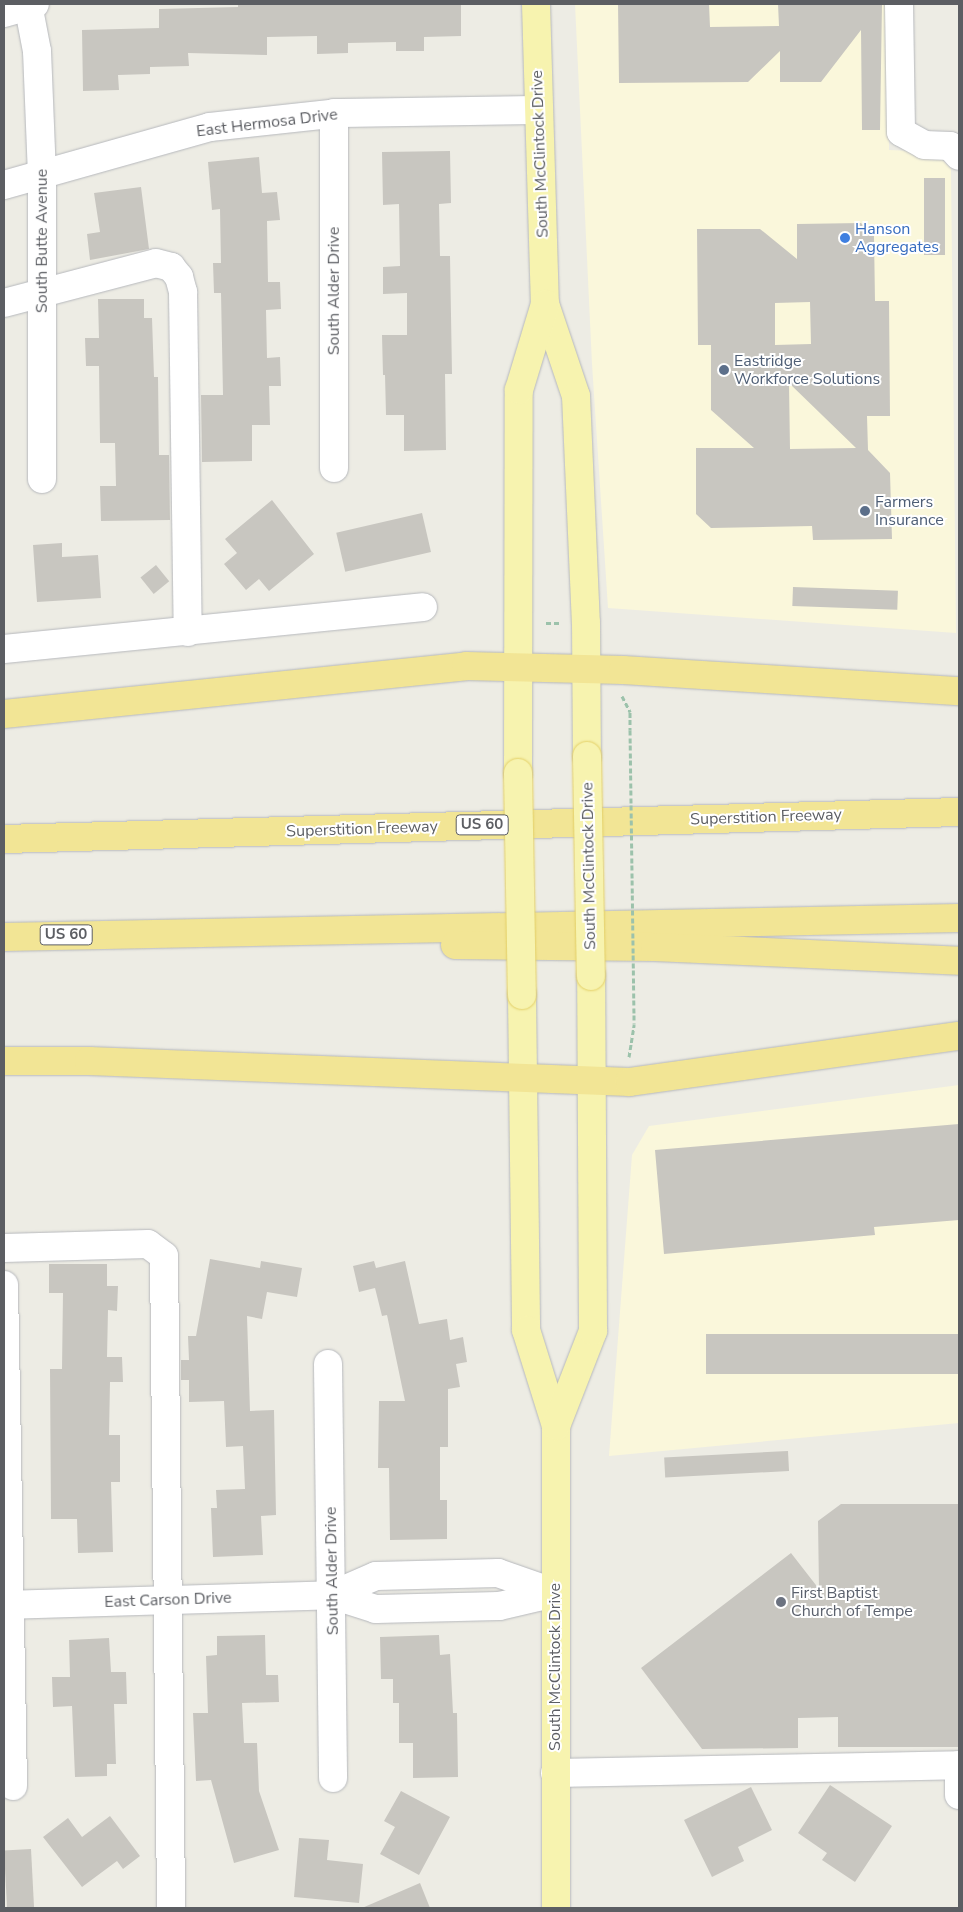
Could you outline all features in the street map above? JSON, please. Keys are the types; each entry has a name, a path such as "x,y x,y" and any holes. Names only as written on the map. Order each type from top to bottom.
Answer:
{"highway":[{"path":"4,714 466,666 587,670 959,691"},
{"name":"Superstition Freeway","path":"4,838 959,812"},
{"name":"US 60","path":"4,937 128,933 959,918"},
{"path":"128,933 468,946 664,948 959,961"},
{"path":"4,1061 89,1061 593,1079 630,1082 959,1036"}],"main road":[{"name":"South McClintock Drive","path":"536,4 537,110 545,304 576,396 587,670 592,993 593,1330 556,1426"},
{"name":"South McClintock Drive","path":"545,304 519,390 517,668 526,1330 556,1426 556,1908"}],"street":[{"path":"899,4 902,132 924,145 950,146 959,156"},
{"name":"South Butte Avenue","path":"24,7 37,51 42,174 42,479"},
{"name":"East Hermosa Drive","path":"4,185 210,127 334,114 537,110"},
{"name":"South Alder Drive","path":"334,114 334,468"},
{"path":"4,304 42,292 156,263 171,267 179,277 183,292 188,632"},
{"path":"4,649 423,607"},
{"path":"4,1248 148,1244 164,1256 170,1600 171,1908"},
{"path":"4,1285 6,1605 13,1786"},
{"name":"South Alder Drive","path":"328,1364 333,1778"},
{"name":"East Carson Drive","path":"6,1605 332,1595 376,1609 499,1606 555,1593"},
{"path":"556,1774 959,1765 959,1795"}],"path":[{"path":"546,623 564,623"},
{"path":"622,698 630,712 634,1024 629,1057"}],"shaded area":[{"path":"575,4 888,4 889,150 936,152 951,169 956,633 608,608 592,364"},
{"path":"959,1085 959,1423 609,1456 632,1155 649,1126"}],"building":[{"path":"238,4 461,4 461,36 424,37 424,51 396,51 396,42 348,43 348,53 317,54 317,36 267,37 267,55 188,53 189,66 150,67 150,74 118,75 119,90 83,91 82,30 159,28 159,9 238,7"},
{"path":"618,4 709,4 710,27 779,26 778,4 882,4 880,130 862,130 861,30 821,82 780,82 780,51 748,82 619,83"},
{"path":"450,151 451,203 439,204 440,256 450,256 452,374 445,374 446,450 404,451 404,415 386,415 385,375 383,375 382,335 407,335 407,293 383,294 383,267 400,266 399,204 383,205 382,152"},
{"path":"259,157 262,193 277,192 280,220 267,221 268,282 280,282 281,309 266,310 267,358 280,357 281,386 269,386 270,425 252,425 252,461 202,462 201,395 223,395 221,293 214,293 213,263 221,263 220,209 212,210 208,162"},
{"path":"924,178 945,178 945,255 924,255"},
{"path":"141,187 149,249 90,260 87,234 100,232 94,193"},
{"path":"861,223 874,236 875,301 889,301 890,416 867,416 868,450 890,473 892,539 813,540 812,526 711,528 696,514 696,448 754,448 711,410 711,345 698,345 697,229 760,229 797,259 797,224","holes":["810,302 811,344 775,345 775,303","789,383 856,448 790,449"]},
{"path":"98,299 144,299 144,318 152,318 154,377 158,377 159,455 169,455 170,520 101,521 100,486 116,486 115,443 100,443 99,366 86,366 85,338 99,338"},
{"path":"272,500 314,554 269,591 259,579 246,590 224,564 237,553 225,539"},
{"path":"422,513 431,552 345,572 336,533"},
{"path":"62,543 62,557 98,555 101,598 37,602 33,545"},
{"path":"156,565 169,581 154,594 140,578"},
{"path":"793,587 898,591 897,610 792,606"},
{"path":"959,1124 959,1220 874,1227 875,1235 664,1254 655,1150"},
{"path":"210,1259 260,1268 261,1261 302,1268 297,1297 267,1292 262,1319 247,1316 250,1411 274,1410 276,1515 261,1516 263,1555 213,1557 211,1508 217,1508 216,1490 245,1489 243,1446 226,1447 224,1401 189,1402 189,1380 181,1380 181,1360 189,1360 188,1336 196,1336"},
{"path":"374,1261 376,1268 405,1261 419,1324 447,1319 450,1340 463,1337 467,1362 456,1364 460,1387 448,1389 448,1447 440,1447 440,1500 447,1500 447,1539 390,1540 389,1468 378,1468 379,1401 405,1401 387,1315 382,1316 375,1288 359,1292 353,1266"},
{"path":"49,1264 107,1264 107,1286 118,1286 117,1311 108,1310 107,1357 122,1357 123,1382 110,1382 109,1435 120,1435 120,1482 111,1482 113,1552 78,1553 77,1519 51,1519 50,1369 62,1369 63,1293 49,1293"},
{"path":"706,1334 959,1334 959,1374 706,1374"},
{"path":"788,1451 789,1471 665,1477 664,1457"},
{"path":"841,1504 959,1504 959,1747 838,1747 838,1717 798,1718 798,1748 702,1749 641,1668 791,1553 819,1589 818,1521"},
{"path":"265,1635 266,1675 278,1675 279,1702 242,1703 244,1743 257,1743 259,1791 279,1850 234,1863 211,1780 196,1781 193,1713 208,1713 206,1656 217,1655 217,1636"},
{"path":"439,1635 440,1655 450,1654 453,1713 457,1713 458,1777 413,1778 413,1743 399,1743 399,1703 393,1703 393,1679 381,1679 380,1637"},
{"path":"109,1638 111,1672 126,1672 127,1704 114,1704 116,1764 107,1764 107,1776 75,1777 72,1706 53,1707 52,1677 70,1677 69,1640"},
{"path":"830,1785 892,1826 855,1882 822,1860 827,1853 798,1833"},
{"path":"751,1787 772,1830 738,1847 744,1861 712,1877 684,1820"},
{"path":"401,1791 450,1817 419,1875 380,1854 395,1827 384,1821"},
{"path":"110,1816 140,1856 123,1869 117,1861 82,1887 43,1837 68,1818 82,1837"},
{"path":"299,1838 329,1840 327,1860 363,1864 359,1903 294,1897"},
{"path":"31,1849 34,1908 7,1908 4,1850"},
{"path":"420,1883 430,1908 362,1908"}],"place":[{"name":"Hanson Aggregates","path":"845,238"},
{"name":"Eastridge Workforce Solutions","path":"724,370"},
{"name":"Farmers Insurance","path":"865,511"},
{"name":"First Baptist Church of Tempe","path":"781,1602"}]}
